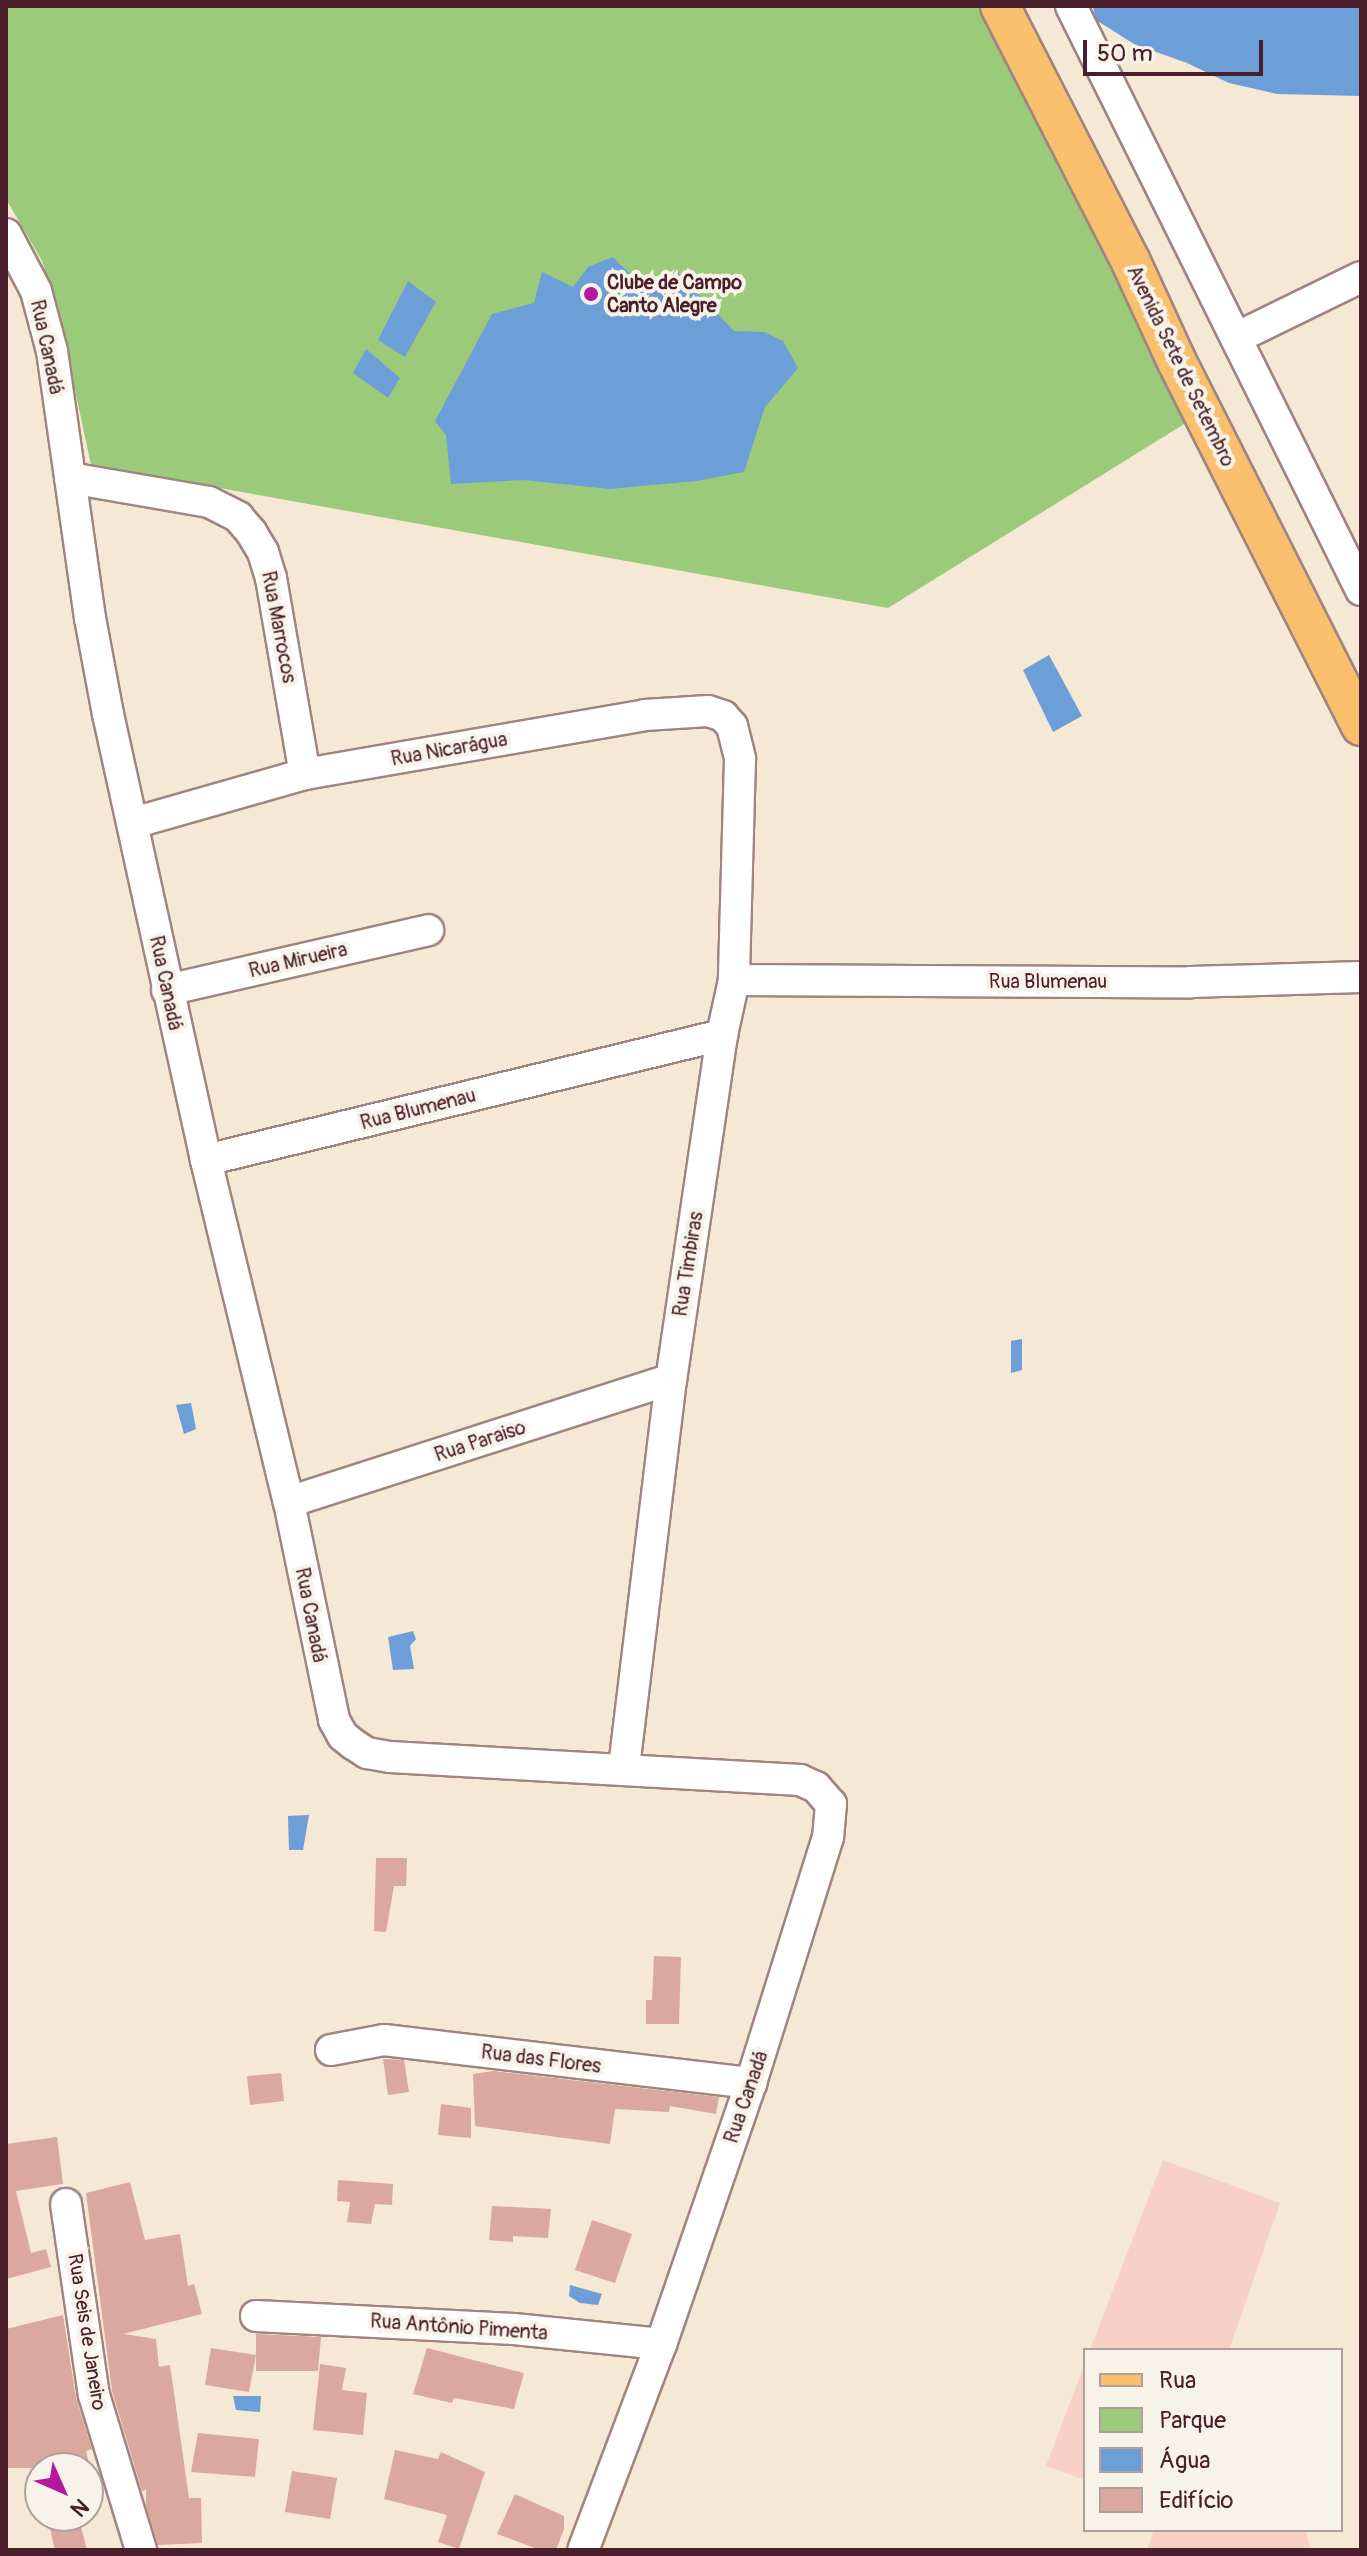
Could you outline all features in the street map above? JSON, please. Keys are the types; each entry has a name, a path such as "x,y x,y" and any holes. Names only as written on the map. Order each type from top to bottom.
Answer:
{"main road":[{"name":"Avenida Sete de Setembro","path":"1000,6 1361,726"}],"street":[{"path":"1071,6 1361,590"},
{"name":"Rua Canadá","path":"6,234 36,291 52,351 92,632 167,990 289,1502 328,1704 343,1736 367,1753 390,1757 800,1780 816,1787 831,1804 828,1837 751,2083 661,2344 583,2550"},
{"path":"1236,338 1361,277"},
{"name":"Rua Marrocos","path":"70,478 209,502 238,517 251,532 263,552 271,578 305,774"},
{"name":"Rua Nicarágua","path":"133,823 305,774 678,712 708,711 723,716 738,739 740,759"},
{"name":"Rua Timbiras","path":"624,1769 671,1379 722,1035 734,980 740,759"},
{"name":"Rua Mirueira","path":"167,990 428,930"},
{"name":"Rua Blumenau","path":"734,980 1191,982 1361,977"},
{"name":"Rua Blumenau","path":"206,1160 722,1035"},
{"name":"Rua Paraiso","path":"289,1502 671,1379"},
{"name":"Rua das Flores","path":"331,2050 384,2040 751,2083"},
{"name":"Rua Seis de Janeiro","path":"66,2204 94,2395 141,2550"},
{"name":"Rua Antônio Pimenta","path":"256,2316 514,2329 661,2344"}],"shaded area":[{"path":"1163,2160 1280,2203 1230,2348 1091,2348"},
{"path":"1083,2368 1083,2479 1046,2466"},
{"path":"1153,2532 1306,2532 1310,2550 1147,2550"}],"green space":[{"name":"Clube de Campo Canto Alegre","path":"6,6 985,6 1189,421 888,608 91,465 59,315 42,261 6,199"}],"water":[{"path":"1093,6 1361,6 1361,96 1277,94 1229,83 1187,63 1134,44 1096,20"},
{"path":"613,257 642,286 677,271 734,331 764,332 783,341 798,368 765,407 744,472 696,481 610,489 523,480 451,484 446,435 435,421 492,314 534,303 542,272 573,287 588,267"},
{"path":"408,281 436,302 405,357 378,340"},
{"path":"366,349 400,378 388,398 353,373"},
{"path":"1049,655 1082,716 1053,732 1023,670"},
{"path":"1022,1339 1022,1370 1011,1373 1011,1341"},
{"path":"191,1403 196,1429 184,1434 176,1405"},
{"path":"413,1631 416,1639 410,1646 414,1669 393,1670 388,1637"},
{"path":"309,1815 303,1850 289,1850 288,1816"},
{"path":"570,2285 602,2294 598,2305 580,2303 569,2296"},
{"path":"233,2396 261,2396 260,2412 236,2410"}],"building":[{"path":"376,1858 407,1858 406,1886 394,1886 386,1932 374,1931"},
{"path":"654,1956 681,1957 679,2024 646,2024 646,2000 652,2000"},
{"path":"383,2059 404,2060 409,2092 388,2095"},
{"path":"493,2071 719,2097 716,2114 670,2106 669,2112 615,2109 610,2144 475,2126 473,2074"},
{"path":"281,2073 284,2101 250,2105 247,2076"},
{"path":"441,2104 471,2108 471,2138 438,2135"},
{"path":"57,2137 63,2184 16,2191 31,2253 46,2249 51,2267 6,2279 6,2144"},
{"path":"338,2180 393,2184 392,2205 375,2204 371,2224 347,2222 350,2202 337,2201"},
{"path":"130,2182 145,2240 180,2234 188,2286 194,2284 202,2314 123,2334 156,2339 159,2367 170,2365 189,2498 201,2498 202,2543 158,2545 146,2506 146,2490 142,2491 112,2391 86,2193"},
{"path":"492,2206 551,2209 548,2238 513,2236 513,2242 489,2240"},
{"path":"592,2220 632,2234 615,2283 575,2270"},
{"path":"63,2315 76,2398 92,2449 86,2452 24,2452 24,2468 6,2468 6,2329"},
{"path":"256,2334 321,2337 318,2371 256,2371"},
{"path":"211,2348 256,2355 249,2392 205,2385"},
{"path":"427,2348 524,2373 514,2409 454,2398 452,2403 413,2394"},
{"path":"320,2364 346,2368 342,2390 367,2393 363,2435 313,2430"},
{"path":"198,2433 259,2439 255,2477 191,2472"},
{"path":"395,2450 438,2459 441,2452 485,2472 459,2549 438,2542 447,2515 384,2499"},
{"path":"292,2471 337,2478 330,2519 285,2512"},
{"path":"515,2494 564,2516 564,2529 556,2550 540,2550 497,2534"},
{"path":"51,2532 82,2532 87,2550 55,2550"}],"place":[{"name":"Clube de Campo Canto Alegre","path":"591,294"}]}
